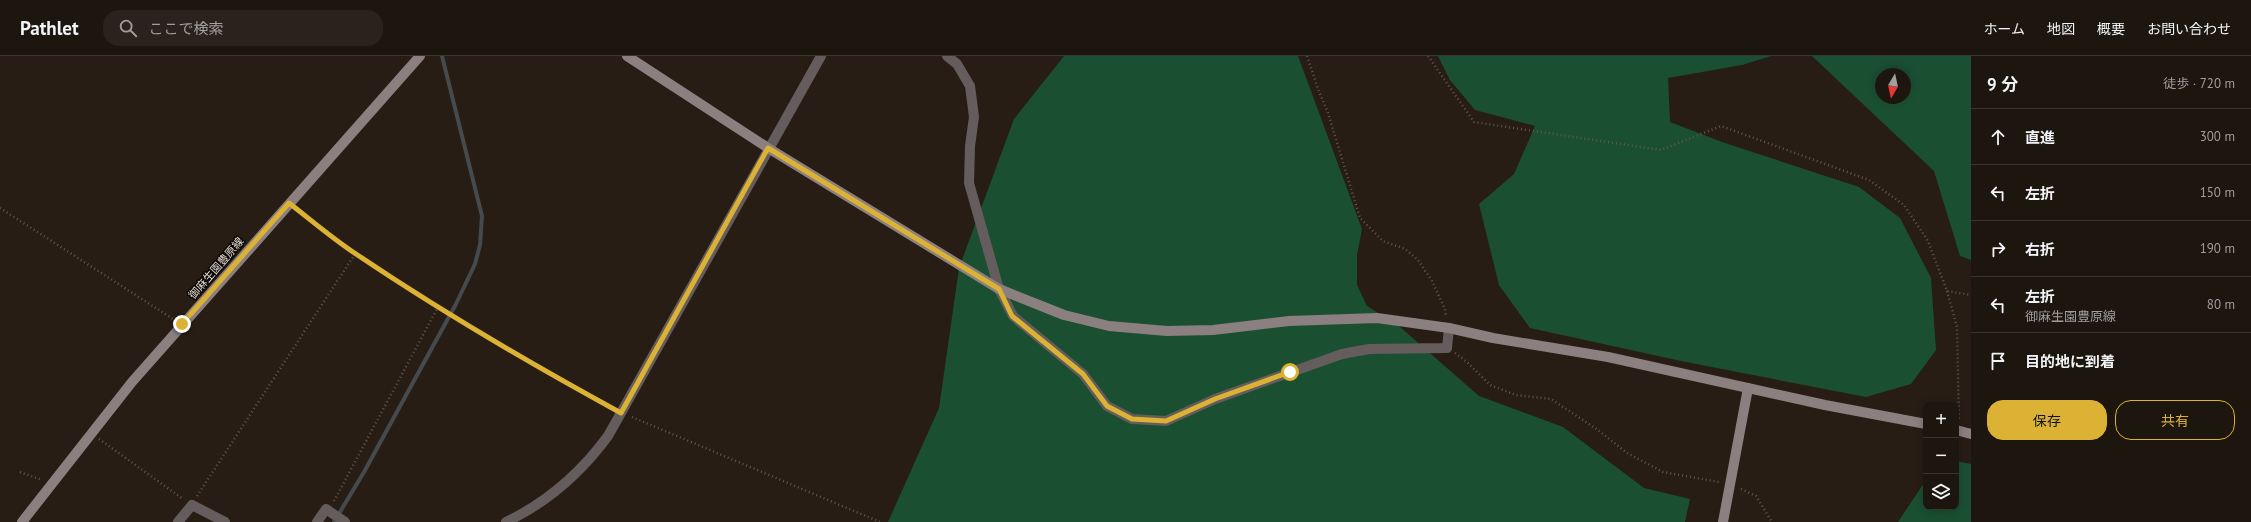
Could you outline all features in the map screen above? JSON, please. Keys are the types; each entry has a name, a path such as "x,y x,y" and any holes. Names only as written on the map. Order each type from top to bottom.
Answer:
{"street":[{"name":"御麻生園豊原線","path":"22,522 132,382 420,56"},
{"path":"627,56 768,148 999,289 1064,315 1109,326 1167,331 1212,330 1289,321 1377,318 1449,328 1493,338 1608,357 1748,388 1923,423"},
{"path":"506,522 538,506 565,486 596,452 621,413 768,148 821,56"},
{"path":"947,56 958,64 970,86 974,117 970,146 970,183 999,289 1012,316 1083,374 1107,406 1132,419 1166,421 1215,399 1342,354 1369,349 1448,348 1449,328"},
{"path":"1723,522 1748,388"},
{"path":"1959,431 1971,434"},
{"path":"178,522 192,505 225,522"},
{"path":"318,522 326,509 344,521"}],"path":[{"path":"1307,56 1328,113 1360,218 1383,240 1405,249 1418,260 1432,281 1445,309 1449,328"},
{"path":"1428,56 1474,122 1661,150 1721,126 1869,180 1904,205 1928,241 1947,291 1957,327 1957,402"},
{"path":"289,203 355,254 531,363 621,413 880,522"},
{"path":"0,208 182,324"},
{"path":"91,434 192,505 355,254"},
{"path":"1947,291 1971,295"},
{"path":"330,512 438,306"},
{"path":"1448,348 1467,362 1490,385 1516,394 1551,399 1598,430 1627,453 1663,472 1731,484 1756,496 1772,522"},
{"path":"20,472 52,483"}],"green space":[{"path":"1064,56 1298,56 1362,229 1357,255 1357,285 1367,306 1399,326 1479,396 1563,427 1644,488 1690,499 1685,522 888,522 939,408 959,268 1014,119"},
{"path":"1438,56 1771,56 1742,65 1668,78 1670,122 1722,142 1859,187 1900,218 1931,278 1936,350 1911,384 1866,397 1681,361 1530,328 1499,285 1479,204 1514,174 1535,126 1475,110 1450,80"},
{"path":"1812,56 1971,56 1971,260 1960,256 1934,171"},
{"path":"1959,462 1971,464 1971,522 1898,522 1923,484 1923,510 1959,510"}],"waterway":[{"path":"334,522 364,472 456,304 475,264 480,245 482,216 442,56"}],"route":[{"path":"182,324 289,203 355,254 531,363 621,413 768,148 999,289 1012,316 1083,374 1107,406 1132,419 1166,421 1215,399 1290,372"}]}
